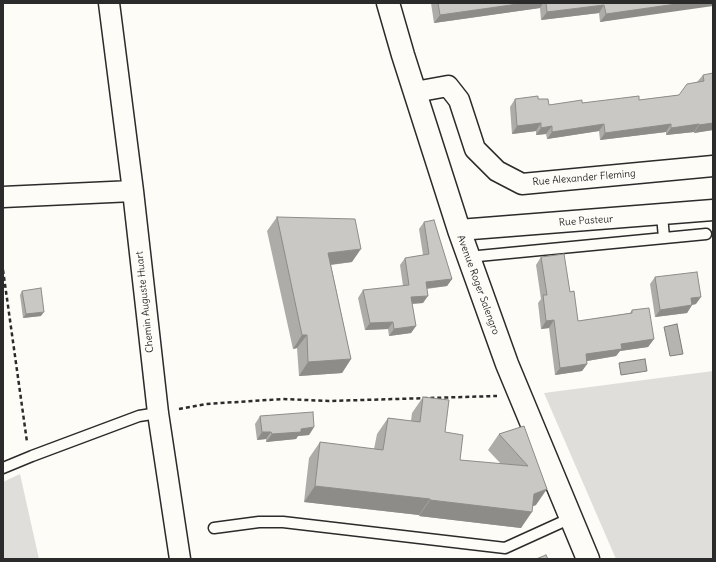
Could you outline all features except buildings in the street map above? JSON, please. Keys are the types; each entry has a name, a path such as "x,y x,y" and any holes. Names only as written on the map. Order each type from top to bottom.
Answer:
{"street":[{"name":"Chemin Auguste Huart","path":"109,3 133,191 158,413 180,559"},
{"name":"Avenue Roger Salengro","path":"388,3 402,55 459,230 506,364 588,559"},
{"name":"Rue Alexander Fleming","path":"415,92 448,86 460,100 475,149 497,171 522,184 713,166"},
{"path":"3,197 133,191"},
{"name":"Rue Pasteur","path":"459,230 713,210"}],"lane":[{"path":"662,215 664,238"},
{"path":"468,257 706,234"},
{"path":"3,468 139,416 158,413"},
{"path":"214,528 259,522 283,522 505,548 571,518"}],"path":[{"path":"3,270 29,457"},
{"path":"158,413 206,404 283,399 329,401 520,395"}],"shaded area":[{"path":"677,324 683,354 670,356 664,327"},
{"path":"645,359 647,371 621,375 619,363"},
{"path":"713,371 713,559 616,559 544,393"},
{"path":"20,474 39,559 3,559 3,482"}]}
